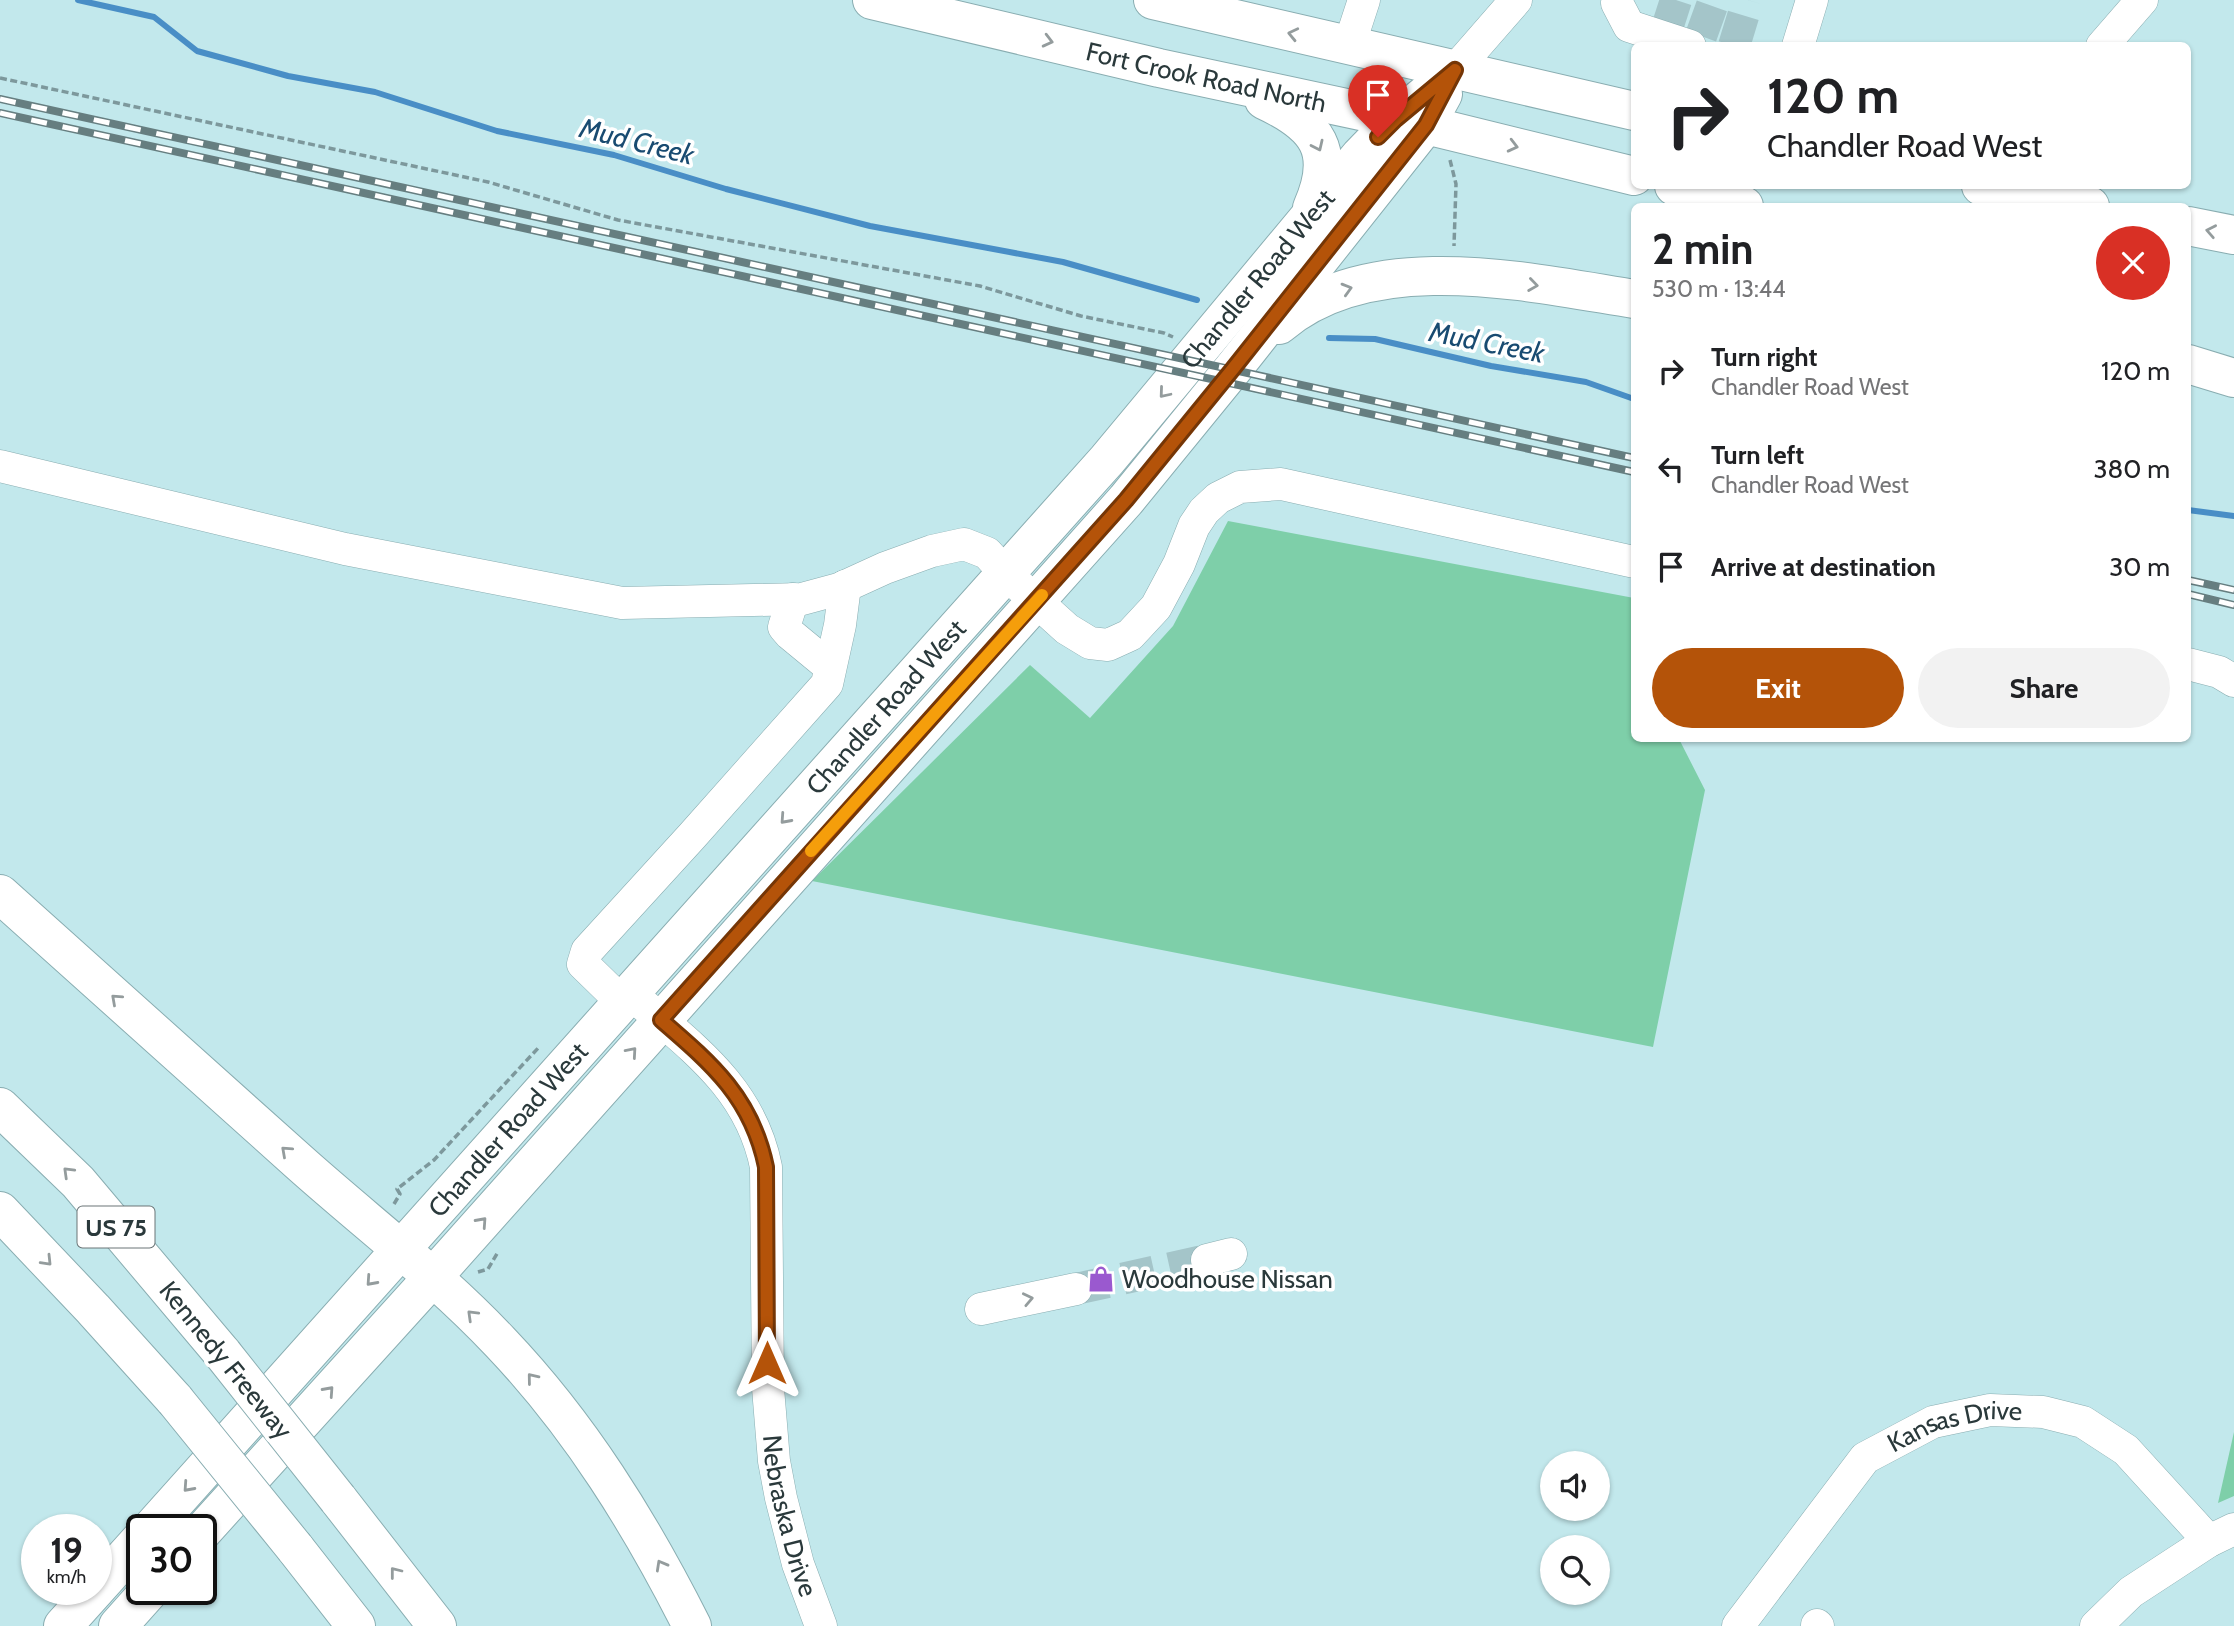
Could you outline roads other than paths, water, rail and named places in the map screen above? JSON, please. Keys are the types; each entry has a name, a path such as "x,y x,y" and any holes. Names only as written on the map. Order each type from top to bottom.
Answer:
{"main road":[{"path":"872,0 981,25"},
{"path":"912,0 981,25"},
{"path":"1153,0 1631,110"},
{"name":"Fort Crook Road North","path":"981,25 1223,82 1423,125 1631,175"},
{"name":"Chandler Road West","path":"217,1515 1126,500 1232,370 1423,125 1455,70"},
{"path":"1223,82 1287,113 1315,137 1323,153 1325,169 1321,188 1308,218"},
{"name":"Chandler Road West","path":"164,1514 1107,460 1360,156 1423,125"},
{"path":"1684,189 1734,203"},
{"path":"2003,189 2075,203"},
{"path":"2191,227 2234,235"},
{"path":"1232,370 1282,322 1331,294 1394,279 1465,277 1631,299"},
{"path":"2191,364 2234,378"},
{"path":"2191,393 2234,401"},
{"path":"0,894 432,1278 500,1342 584,1442 621,1496 692,1626"},
{"name":"Kennedy Freeway","path":"0,1107 78,1182 223,1354 437,1626"},
{"name":"US 75","path":"0,1211 175,1400 356,1626"},
{"path":"63,1626 126,1556"},
{"path":"118,1626 137,1605"}],"street":[{"path":"1349,46 1364,0"},
{"path":"1455,70 1517,0"},
{"path":"1799,42 1812,0"},
{"path":"2105,42 2142,0"},
{"path":"1613,1 1629,26 1685,38"},
{"path":"0,466 345,549 622,603 802,599 845,586 932,551 964,544 987,553 1006,574 1067,629 1090,643 1108,645 1130,635 1156,607 1180,564 1194,526 1204,511 1218,498 1240,487 1281,484 1631,561"},
{"path":"793,599 784,627 830,667 840,625 845,586"},
{"path":"2191,665 2219,671 2234,681"},
{"name":"Nebraska Drive","path":"821,1626 798,1564 780,1498 774,1461 768,1388 766,1167 761,1144 746,1109 724,1078 661,1020 583,964 587,951 827,684 830,667"},
{"path":"981,1309 1076,1289"},
{"name":"Kansas Drive","path":"1738,1626 1866,1458 1934,1422 1990,1410 2043,1412 2083,1422 2126,1450 2221,1535"},
{"path":"2096,1626 2131,1592 2221,1535"}],"waterway":[{"name":"Mud Creek","path":"78,0 154,17 197,51 288,76 375,92 497,131 614,155 726,189 870,226 1063,262 1197,300"},
{"name":"Mud Creek","path":"1329,338 1375,339 1491,366 1586,382 1631,398"},
{"name":"Mud Creek","path":"2191,510 2234,516"}],"tunnel":[{"path":"1668,25 1676,0"},
{"path":"1701,36 1714,0"},
{"path":"1735,42 1748,0"},
{"path":"1076,1289 1207,1260"}],"railway":[{"path":"0,99 1631,457"},
{"path":"0,113 1631,471"},
{"path":"2191,581 2234,590"},
{"path":"2191,595 2234,605"}],"place":[{"name":"Woodhouse Nissan","path":"1101,1279"}]}
